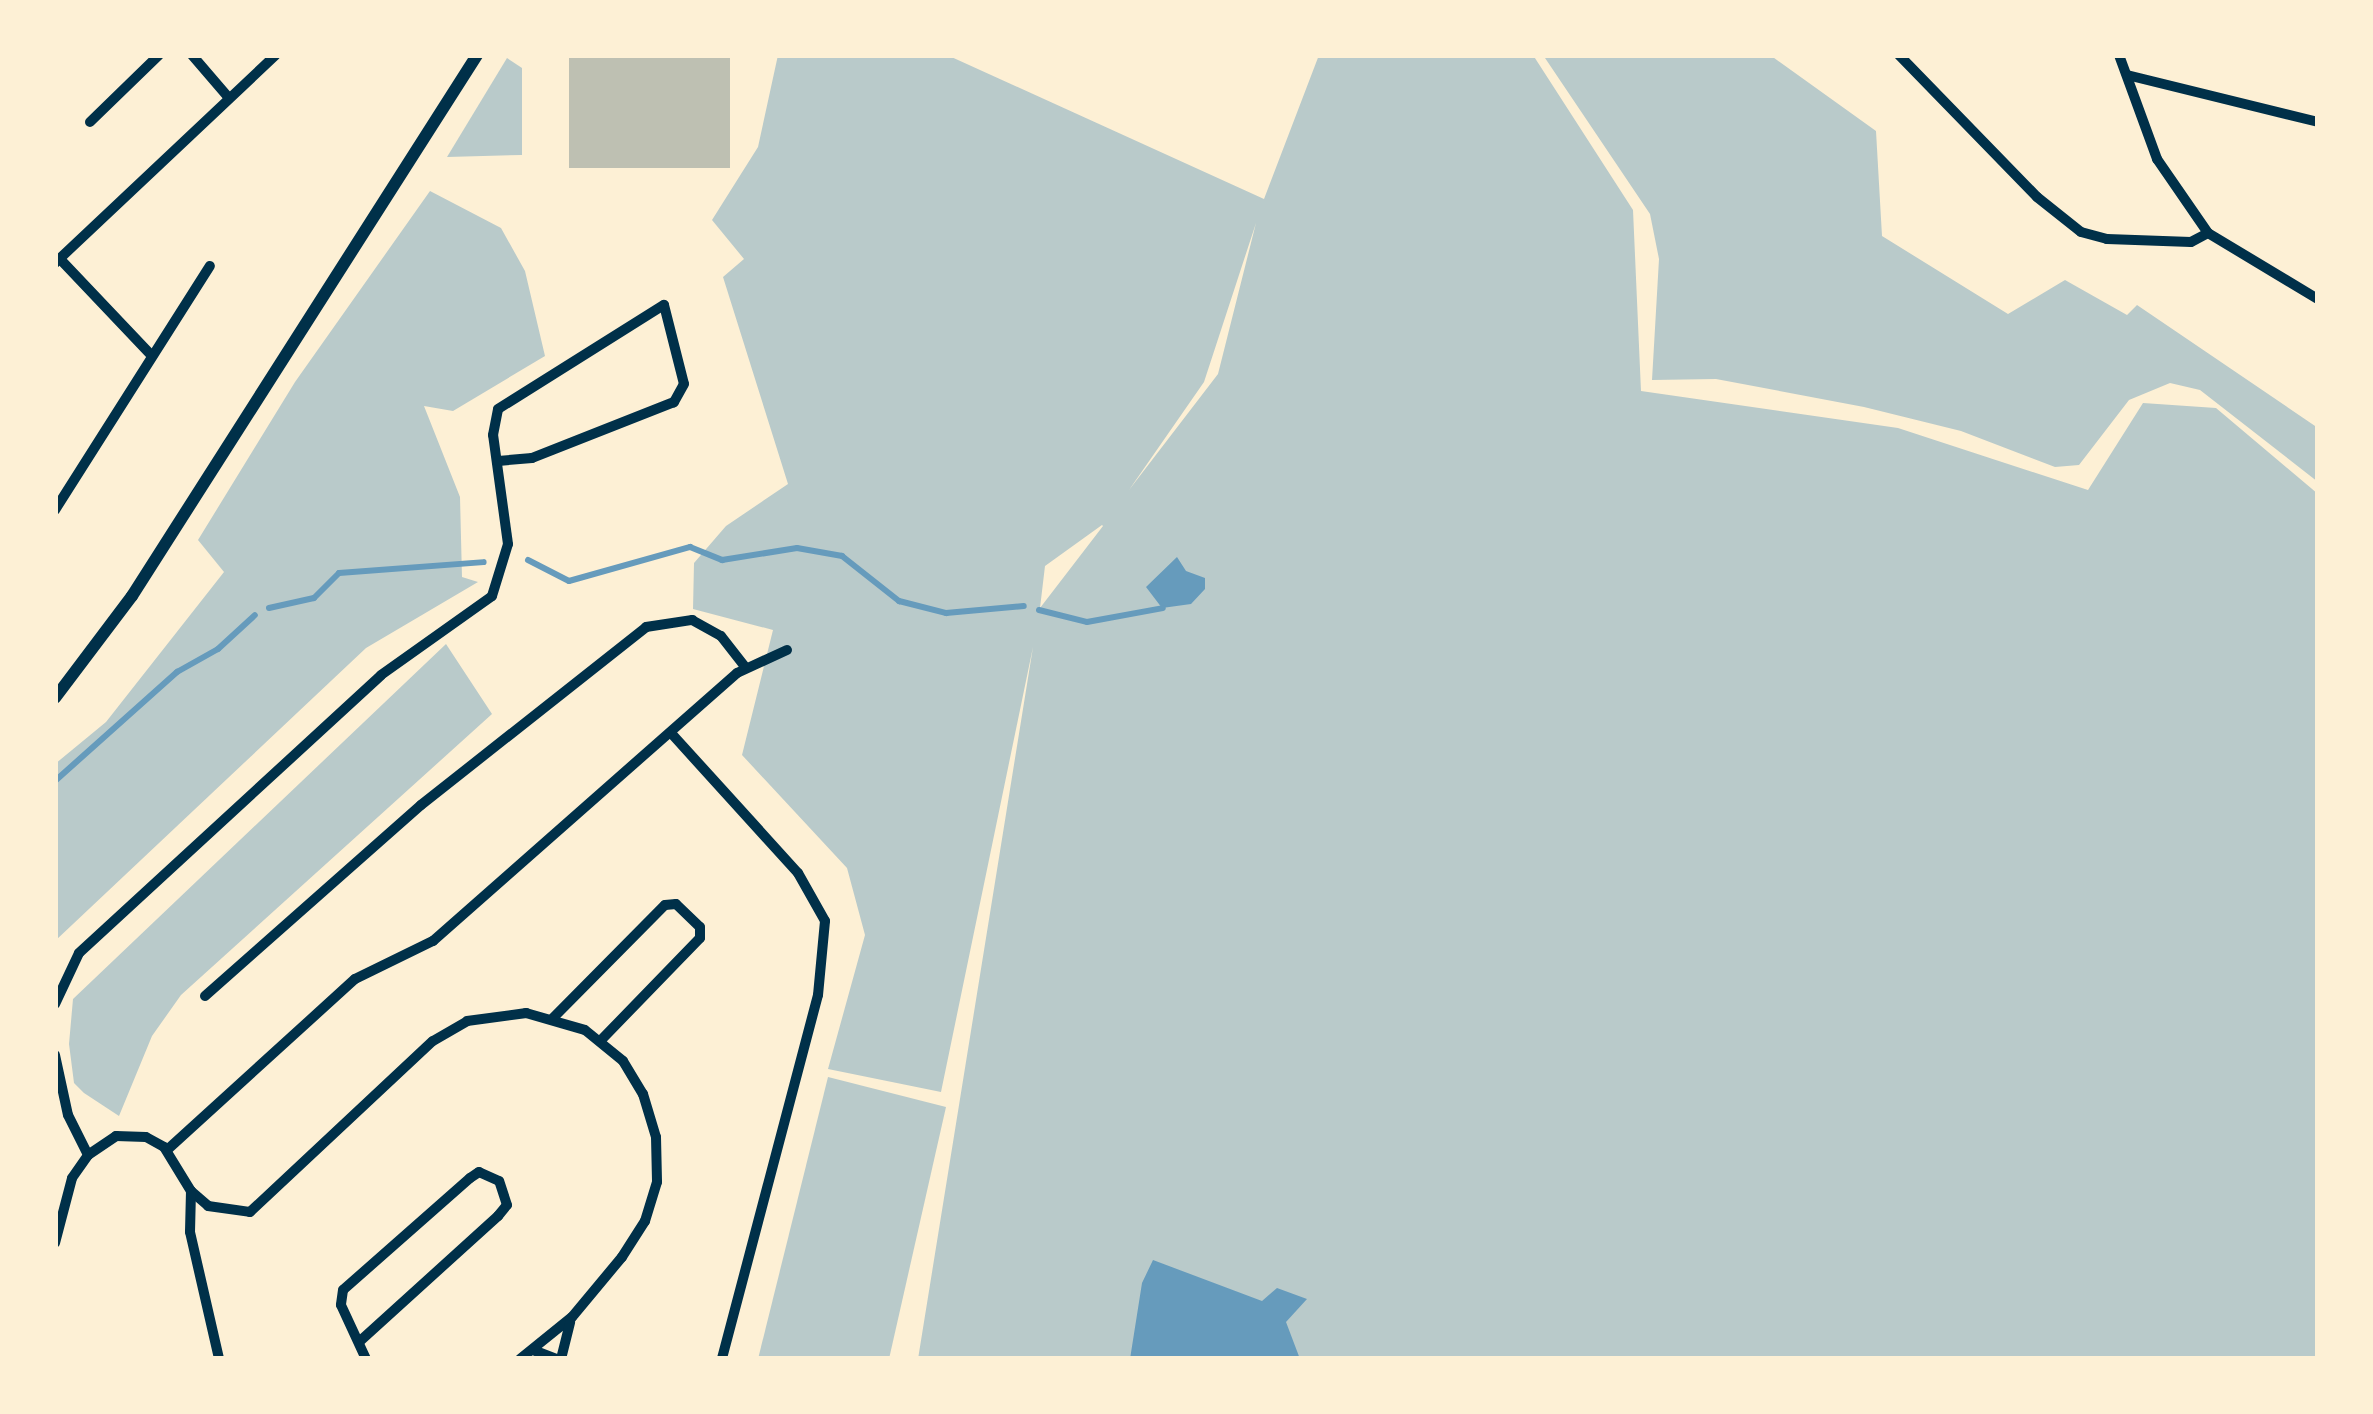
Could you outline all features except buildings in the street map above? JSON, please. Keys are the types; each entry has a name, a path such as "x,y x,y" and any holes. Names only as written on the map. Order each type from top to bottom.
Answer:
{"street":[{"path":"90,122 159,55"},
{"path":"192,55 229,98"},
{"path":"151,355 58,261 276,55"},
{"path":"55,698 132,596 477,55"},
{"path":"1899,55 2037,196 2081,232 2107,240 2191,242 2208,233"},
{"path":"2119,55 2157,160 2208,233 2318,299"},
{"path":"2127,74 2318,122"},
{"path":"55,510 210,266"},
{"path":"55,1004 68,968 93,940 381,675 492,596 508,544 493,435 504,400 664,305 684,384 674,402 532,458 498,461"},
{"path":"206,996 435,793 646,627 692,620 721,636 745,667"},
{"path":"168,1150 356,978 433,941 745,667 786,650"},
{"path":"671,733 798,873 825,921 818,996 722,1359"},
{"path":"554,1018 666,905 676,904 700,928 700,938 602,1039"},
{"path":"190,1191 224,1211 250,1212 452,1028 503,1013 554,1018 602,1039 634,1076 650,1112 657,1182 637,1237 572,1316 520,1359"},
{"path":"55,1055 68,1115 88,1155"},
{"path":"55,1243 72,1178 88,1155 106,1141 132,1135 168,1150 190,1191 190,1232 219,1359"},
{"path":"359,1342 498,1216 507,1205 500,1181 479,1172 470,1178 344,1290 341,1305 366,1359"},
{"path":"533,1350 558,1359 572,1316"}],"shaded area":[{"path":"778,55 947,55 1264,199 1319,55 1533,55 1633,210 1641,391 1898,428 2088,490 2143,403 2216,408 2318,494 2318,1359 918,1359 1033,647 941,1092 828,1069 865,935 847,868 742,755 773,630 693,609 694,563 726,526 788,484 723,277 744,259 712,220 758,147","holes":["1256,223 1218,374 1129,490 1204,382","1103,526 1040,608 1045,566"]},
{"path":"1543,55 1770,55 1876,131 1882,236 2008,314 2065,280 2127,315 2137,305 2318,428 2318,482 2200,390 2170,383 2129,400 2079,465 2055,467 1961,431 1864,407 1716,379 1652,380 1659,259 1650,214"},
{"path":"507,58 522,68 522,155 447,157"},
{"path":"430,191 501,228 525,271 545,356 453,411 424,406 460,497 462,577 478,582 366,648 55,941 55,764 106,722 224,572 198,540 295,382"},
{"path":"446,644 492,714 181,995 152,1036 119,1116 84,1093 74,1083 69,1044 73,999"},
{"path":"828,1077 946,1107 889,1359 758,1359"}],"water":[{"path":"1177,557 1186,571 1205,578 1205,589 1191,604 1162,608 1146,587"},
{"path":"1153,1260 1262,1301 1277,1288 1307,1299 1286,1322 1300,1359 1130,1359 1142,1283"}],"waterway":[{"path":"528,560 569,581 690,547 722,560 797,548 842,556 899,601 946,613 1024,606"},
{"path":"269,608 314,598 339,573 484,562"},
{"path":"1039,610 1087,622 1163,608"},
{"path":"55,781 177,672 218,649 255,615"}]}
